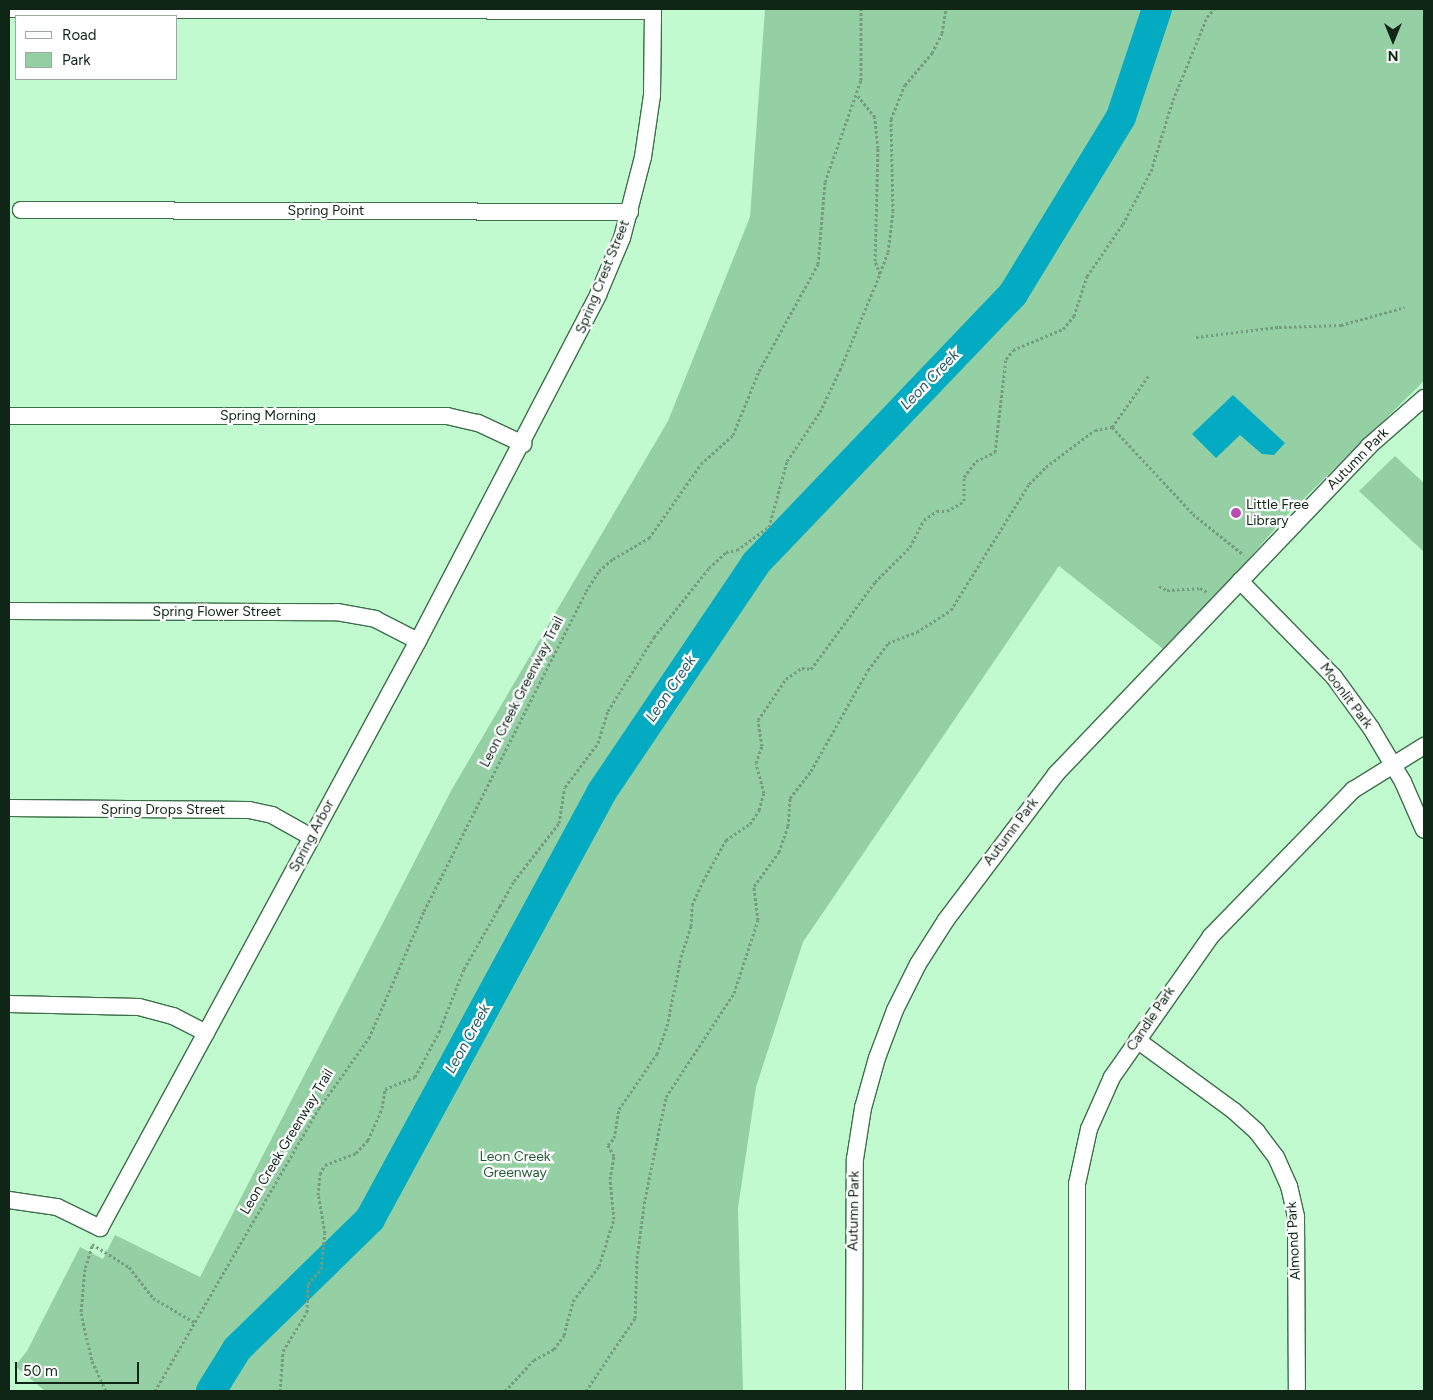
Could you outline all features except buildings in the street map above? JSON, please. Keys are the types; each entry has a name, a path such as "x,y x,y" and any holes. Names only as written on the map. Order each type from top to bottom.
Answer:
{"street":[{"path":"9,9 653,10"},
{"name":"Spring Crest Street","path":"523,444 598,295 630,212 648,134 652,95 653,10"},
{"name":"Spring Point","path":"21,210 630,212"},
{"name":"Autumn Park","path":"854,1391 855,1159 868,1092 895,1010 918,964 946,920 1044,788 1369,446 1424,398"},
{"name":"Spring Morning","path":"9,416 447,416 478,423 523,444"},
{"name":"Spring Arbor","path":"100,1228 523,444"},
{"name":"Moonlit Park","path":"1240,581 1334,677 1371,728 1392,763 1424,830"},
{"name":"Spring Flower Street","path":"9,611 337,612 375,619 418,641"},
{"name":"Candle Park","path":"1077,1391 1076,1212 1082,1156 1099,1102 1137,1040 1210,936 1353,790 1392,763 1424,746"},
{"name":"Spring Drops Street","path":"9,808 249,810 272,815 311,837"},
{"path":"9,1004 139,1007 173,1016 206,1033"},
{"name":"Almond Park","path":"1137,1040 1234,1111 1258,1132 1276,1157 1289,1186 1296,1217 1297,1391"},
{"path":"9,1200 57,1207 100,1228"}],"path":[{"name":"Leon Creek Greenway Trail","path":"155,1391 176,1359 194,1322 319,1108 369,1038 424,911 586,591 598,571 613,558 649,538 696,470 733,436 759,371 818,264 825,182 858,95 861,9"},
{"path":"280,1391 283,1351 306,1312 308,1284 322,1269 325,1233 318,1195 320,1174 325,1165 356,1153 368,1140 382,1108 385,1089 415,1077 439,1032 464,969 514,881 559,823 565,787 571,775 598,743 608,710 654,637 709,568 726,552 737,550 768,527 787,461 820,412 840,370 888,252 893,211 891,119 905,85 932,53 942,33 946,9"},
{"path":"505,1391 534,1360 554,1349 564,1335 572,1301 598,1266 614,1219 610,1179 614,1156 608,1145 614,1138 619,1109 657,1054 664,1035 681,957 691,926 692,905 703,881 726,840 750,824 759,810 764,793 756,763 762,746 758,720 786,679 802,668 811,669 875,582 910,547 924,520 937,511 947,512 964,501 964,477 976,461 995,452 1006,359 1013,350 1063,330 1074,316 1087,276 1123,224 1151,171 1173,100 1207,17 1214,9"},
{"path":"858,95 875,117 878,148 875,261 880,274"},
{"path":"1196,337 1279,327 1341,325 1405,307"},
{"path":"586,1391 635,1318 637,1258 644,1209 666,1097 734,993 758,920 754,886 779,852 788,826 790,798 811,771 868,670 888,643 917,632 951,610 1029,484 1046,467 1096,430 1112,427 1149,376"},
{"path":"1112,427 1193,514 1246,556"},
{"path":"1160,586 1167,590 1200,588 1210,594"},
{"path":"100,1228 85,1270 81,1313 92,1361 106,1391"},
{"path":"92,1246 129,1267 153,1298 194,1322"}],"green space":[{"name":"Leon Creek Greenway","path":"765,9 1424,9 1424,381 1287,515 1167,652 1059,566 803,942 756,1087 738,1208 743,1391 45,1391 15,1366 27,1351 80,1247 103,1259 115,1235 200,1277 452,789 668,421 750,217"},
{"path":"1395,456 1424,483 1424,552 1359,491"}],"water":[{"path":"1233,395 1285,443 1274,455 1262,454 1240,435 1216,458 1192,434"}],"waterway":[{"name":"Leon Creek","path":"211,1391 237,1349 370,1219 601,793 756,563 1013,294 1121,117 1157,9"}],"place":[{"name":"Little Free Library","path":"1236,513"}]}
